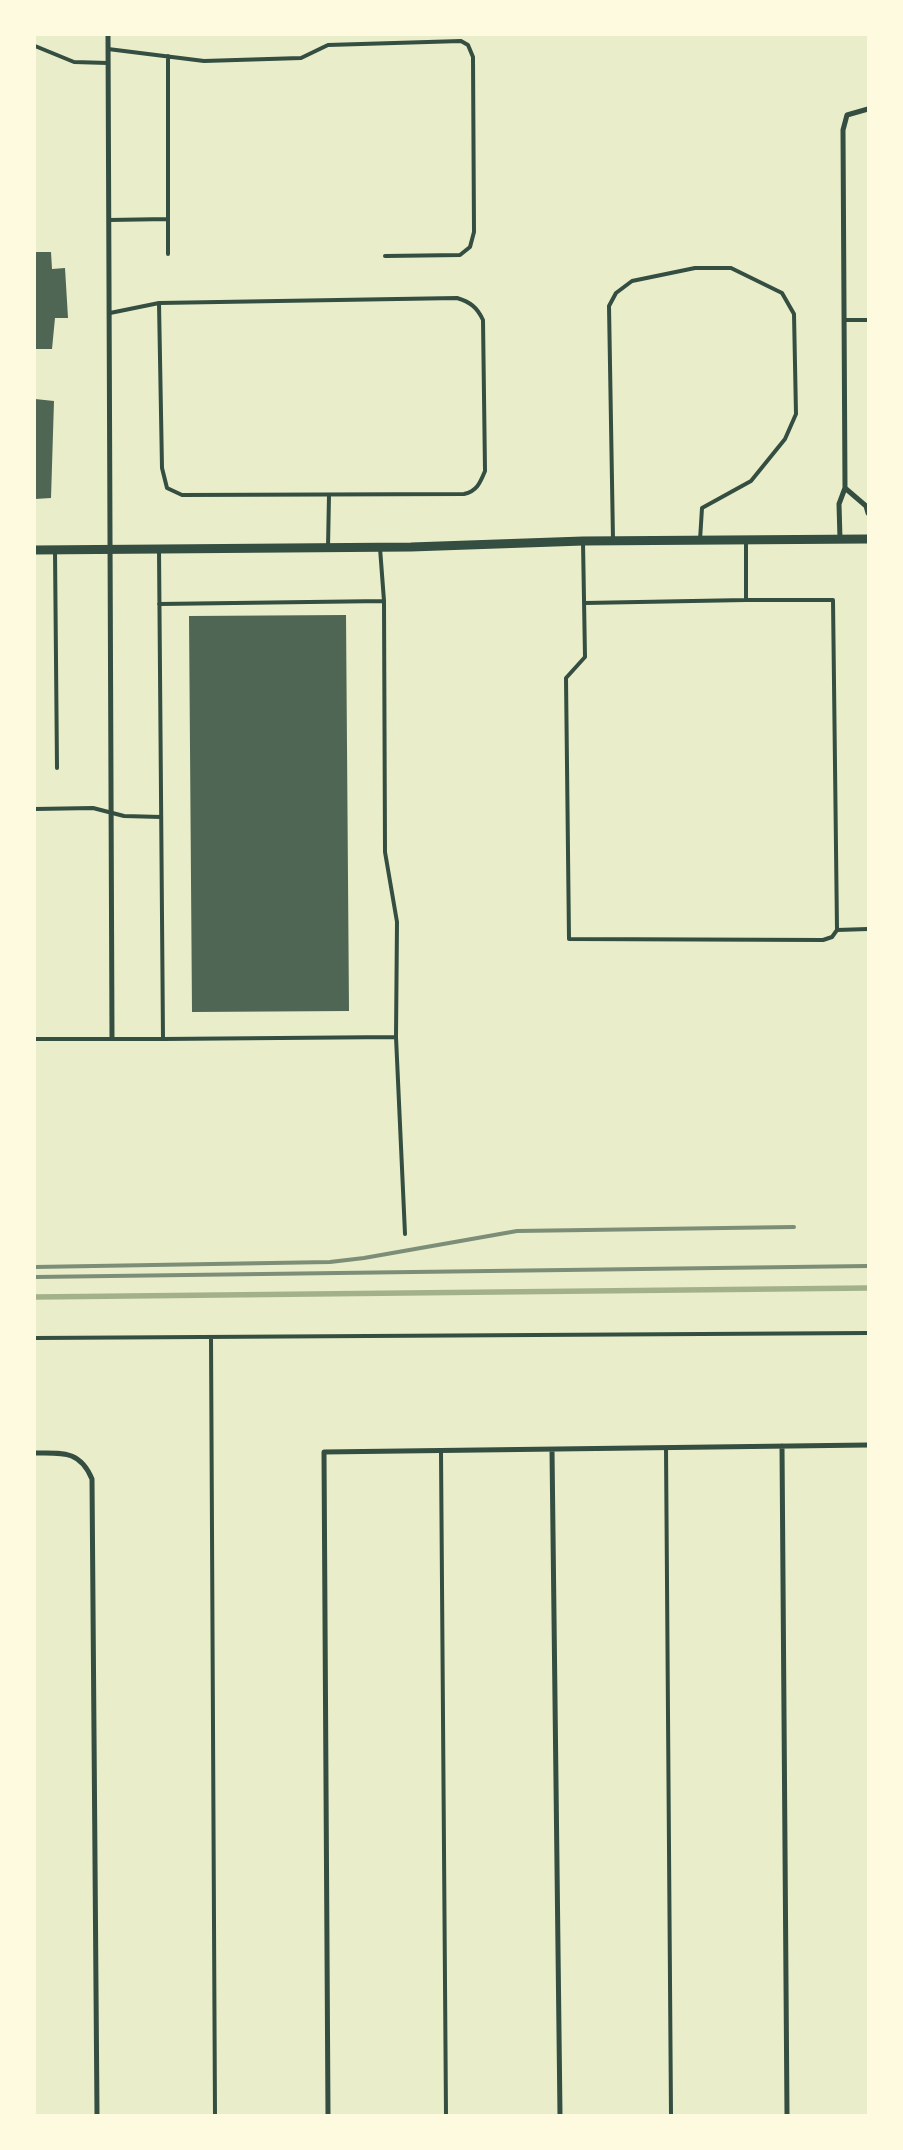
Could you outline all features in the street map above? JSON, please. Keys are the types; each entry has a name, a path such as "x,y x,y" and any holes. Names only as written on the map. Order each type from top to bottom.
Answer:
{"street":[{"path":"108,35 112,1038"},
{"path":"840,539 839,504 845,488 843,130 847,115 868,109"},
{"path":"845,488 866,506 868,513"},
{"path":"35,550 111,551 328,548 613,540 868,539"},
{"path":"328,2115 324,1452 441,1452 868,1445"},
{"path":"782,1446 787,2115"},
{"path":"552,1450 560,2115"},
{"path":"35,1453 63,1453 74,1456 83,1462 92,1478 97,2115"}],"lane":[{"path":"108,49 204,61 301,58 328,45 461,41 468,45 473,57 474,232 470,247 460,254 386,256"},
{"path":"35,46 74,62 108,63"},
{"path":"168,56 168,254"},
{"path":"109,220 168,219"},
{"path":"613,540 609,306 616,293 632,281 695,268 731,268 782,293 794,314 796,414 785,440 750,481 702,508 700,540"},
{"path":"110,313 159,303 457,298 467,301 478,309 483,320 485,471 477,488 472,493 464,494 182,495 167,488 162,468 159,303"},
{"path":"845,320 868,320"},
{"path":"328,548 329,495"},
{"path":"746,540 746,600"},
{"path":"583,541 585,657 566,678 569,939 823,940 832,937 837,930 833,600 585,603"},
{"path":"380,547 384,600 385,852 397,922 396,1037 405,1234"},
{"path":"159,550 163,1039"},
{"path":"54,551 56,768"},
{"path":"159,604 384,600"},
{"path":"35,808 93,808 124,816 161,817"},
{"path":"837,930 868,929"},
{"path":"35,1039 396,1037"},
{"path":"35,1338 868,1333"},
{"path":"211,1336 215,2115"},
{"path":"666,1448 671,2115"},
{"path":"441,1452 446,2115"}],"building":[{"path":"35,252 51,252 52,269 65,268 68,318 55,318 52,349 35,349"},
{"path":"35,399 54,401 51,498 35,499"},
{"path":"346,615 349,1011 192,1012 189,616"}],"waterway":[{"path":"35,1297 868,1288"}],"railway":[{"path":"35,1267 330,1262 364,1258 517,1231 794,1227"},
{"path":"35,1277 868,1266"}]}
